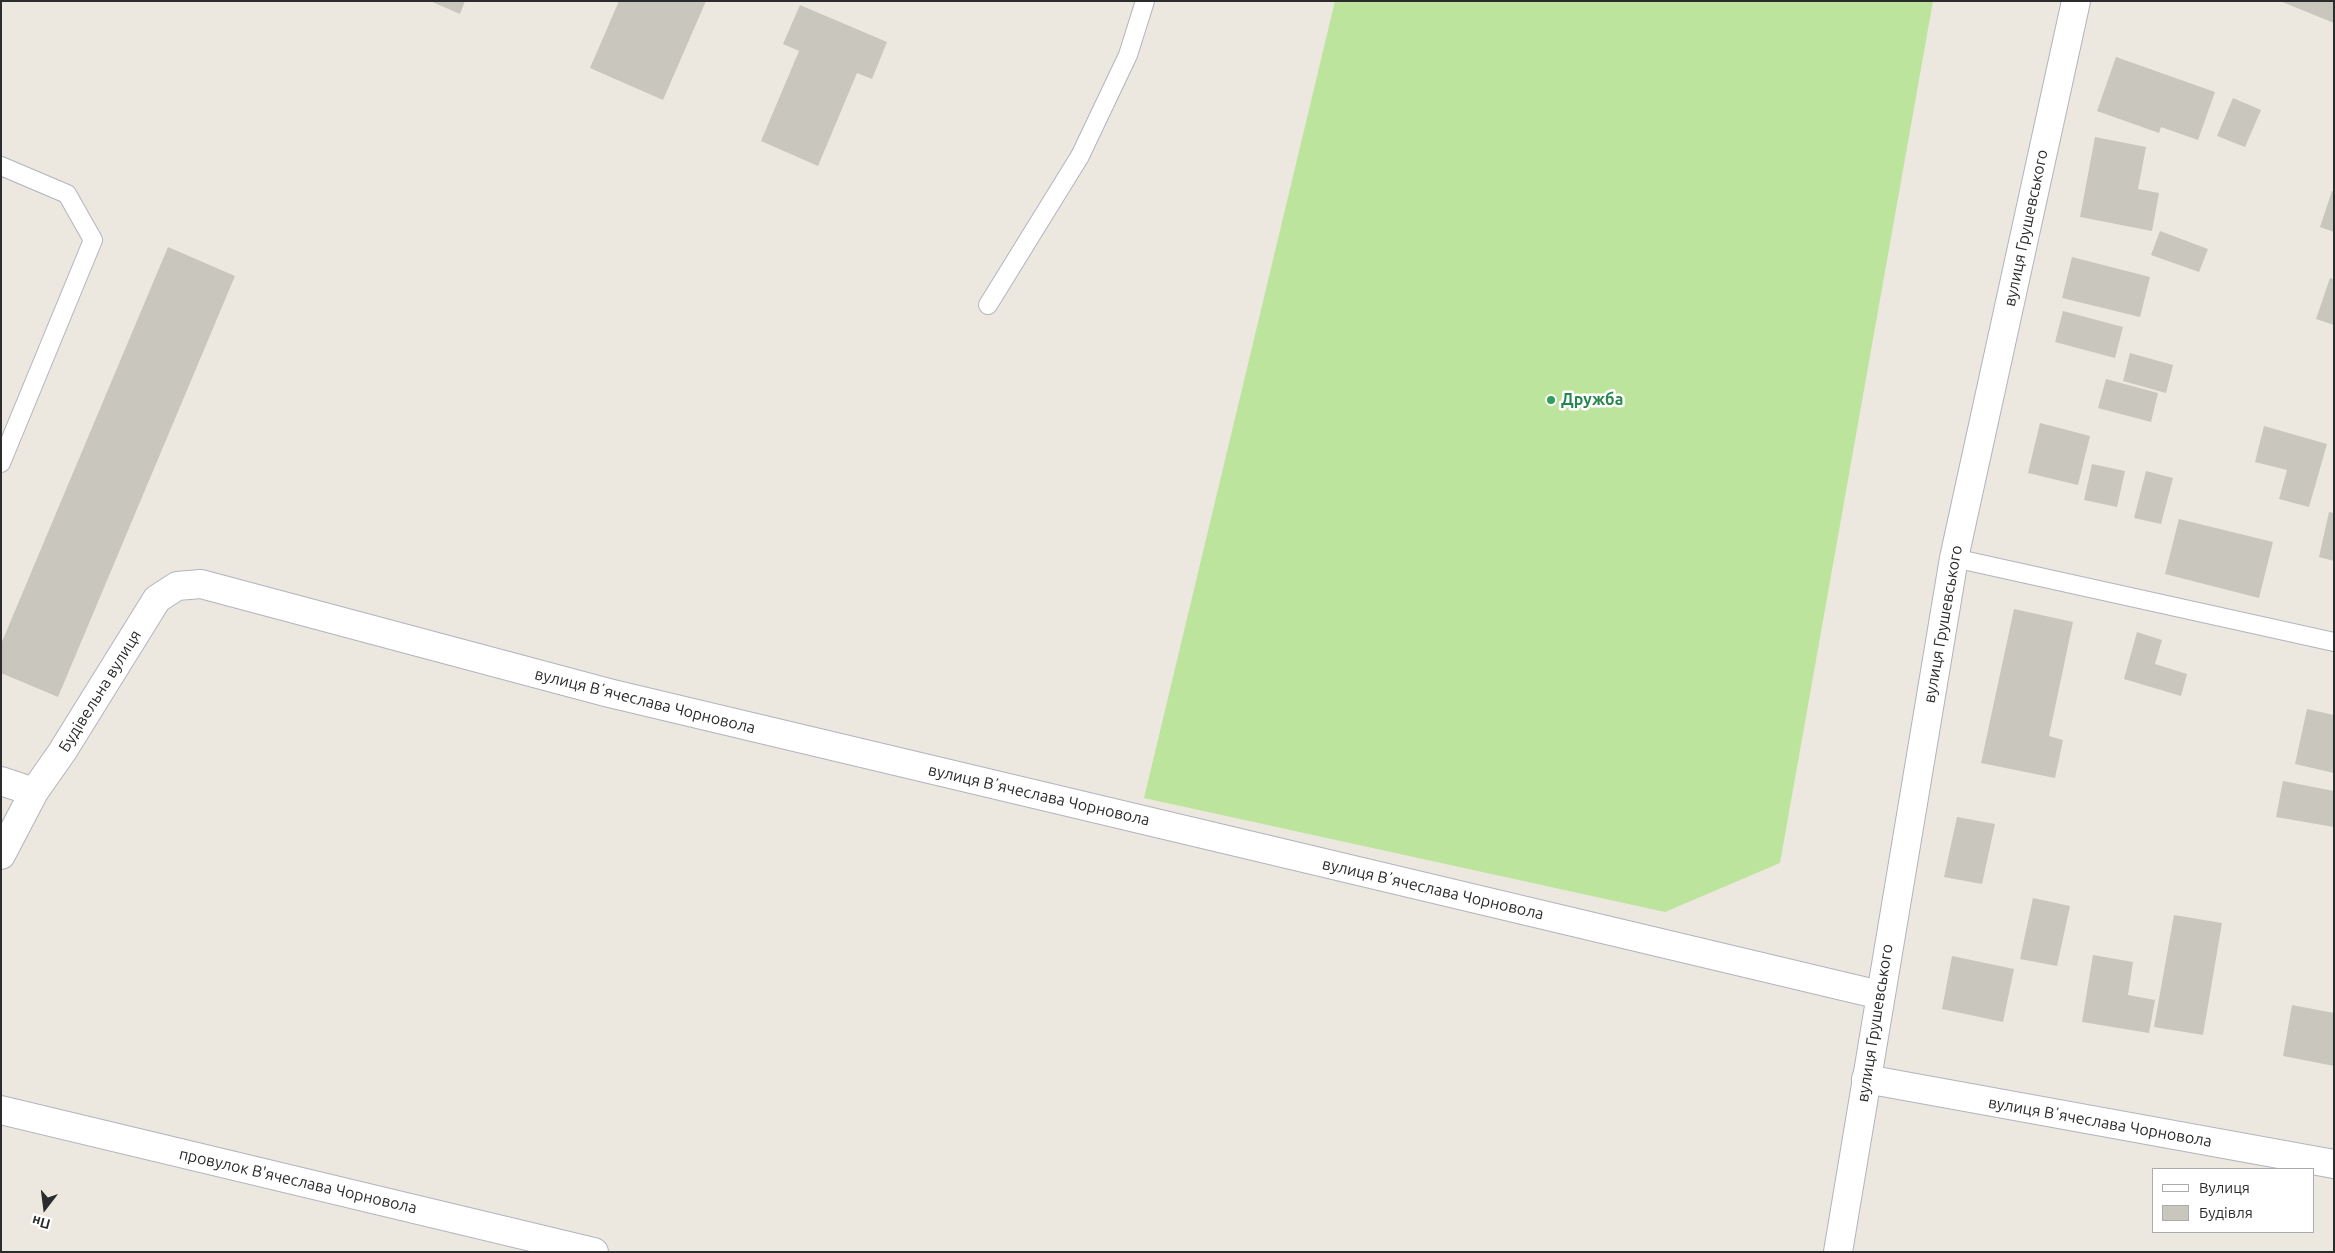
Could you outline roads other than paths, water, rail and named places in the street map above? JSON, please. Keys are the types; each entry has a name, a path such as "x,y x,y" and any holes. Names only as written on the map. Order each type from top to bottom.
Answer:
{"street":[{"name":"вулиця Грушевського","path":"1838,1252 1954,558 2076,1"},
{"name":"вулиця Вʼячеслава Чорновола","path":"201,584 608,693 1880,995"},
{"name":"Будівельна вулиця","path":"34,792 67,744 158,599 177,586 201,584"},
{"path":"1,781 34,792 1,856"},
{"name":"вулиця Вʼячеслава Чорновола","path":"1866,1079 2334,1164"},
{"name":"провулок В'ячеслава Чорновола","path":"1,1110 594,1252"}],"lane":[{"path":"988,305 1080,156 1128,55 1145,1"},
{"path":"1,166 67,194 93,240 1,462"},
{"path":"1954,558 2334,642"}],"place":[{"name":"Дружба","path":"1551,400"}]}
